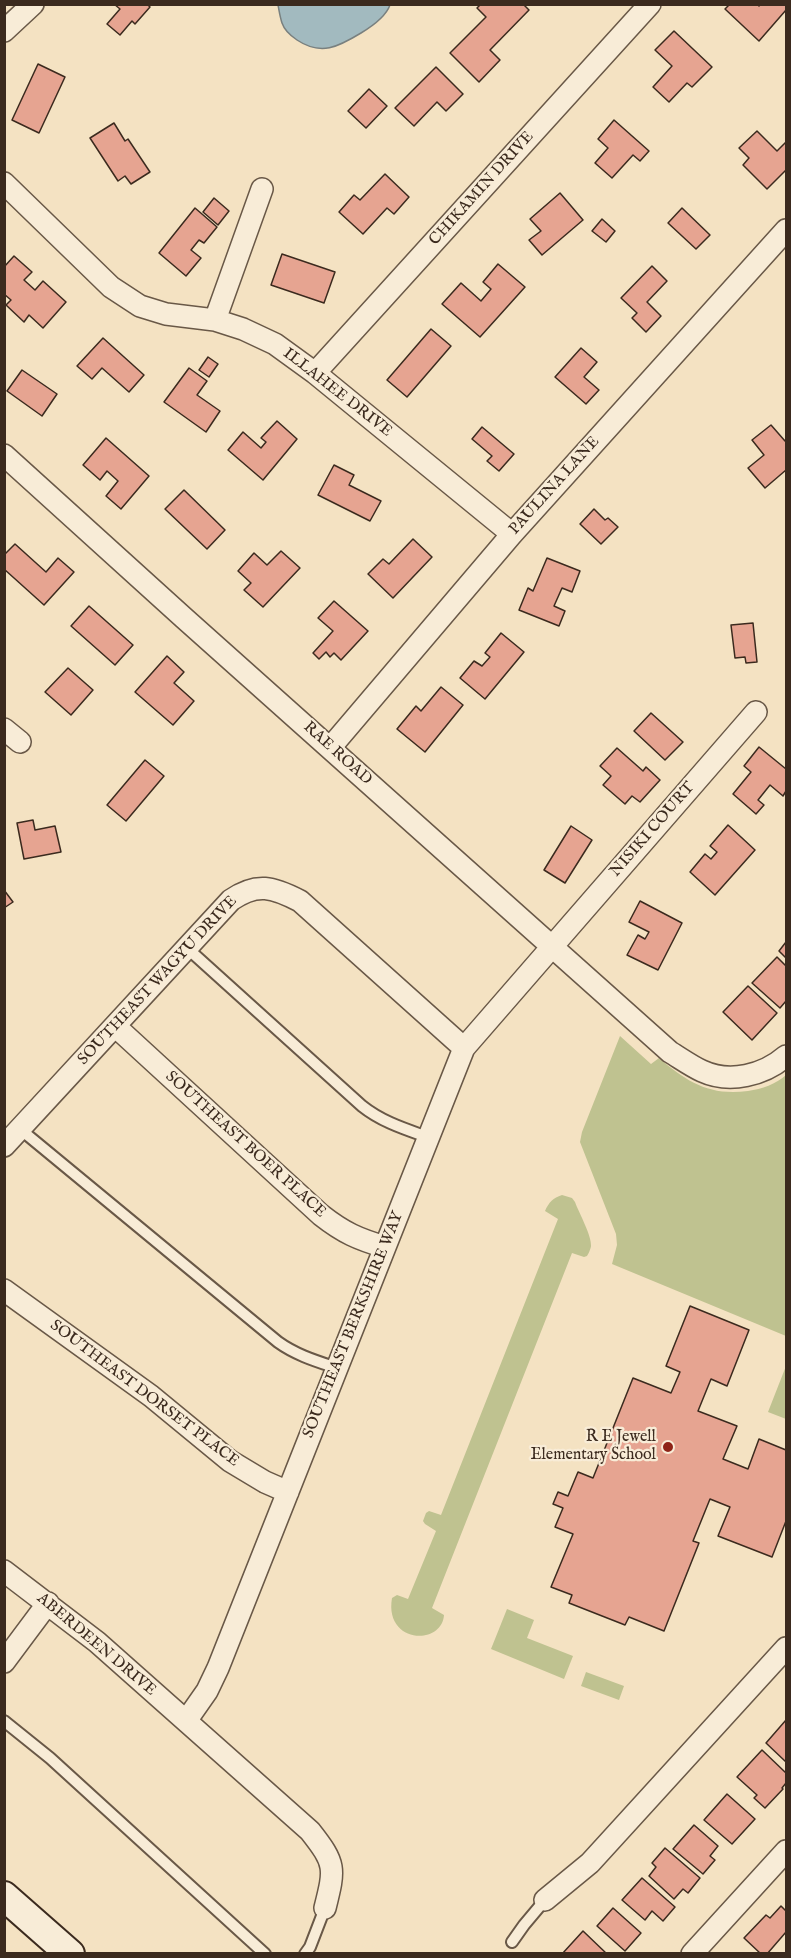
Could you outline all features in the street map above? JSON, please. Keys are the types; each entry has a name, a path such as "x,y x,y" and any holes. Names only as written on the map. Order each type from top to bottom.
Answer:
{"main road":[{"path":"4,1896 70,1953"}],"street":[{"path":"4,31 33,4"},
{"name":"CHIKAMIN DRIVE","path":"315,373 650,4"},
{"name":"ILLAHEE DRIVE","path":"4,183 111,287 140,306 166,314 215,320 243,329 275,344 315,373 512,534"},
{"path":"215,320 262,189"},
{"name":"PAULINA LANE","path":"330,748 512,534 786,230"},
{"name":"RAE ROAD","path":"4,455 670,1052 703,1072 726,1077 750,1075 767,1069 786,1056"},
{"name":"NISIKI COURT","path":"551,947 756,712"},
{"name":"SOUTHEAST WAGYU DRIVE","path":"4,1146 231,900 245,890 264,888 281,891 300,901 464,1048"},
{"name":"SOUTHEAST BERKSHIRE WAY","path":"186,1721 207,1691 218,1668 464,1048 551,947"},
{"name":"SOUTHEAST BOER PLACE","path":"115,1026 321,1215 340,1230 385,1247"},
{"name":"SOUTHEAST DORSET PLACE","path":"4,1290 152,1396 230,1461 264,1482 288,1492"},
{"name":"ABERDEEN DRIVE","path":"4,1571 97,1642 310,1831 327,1852 333,1876 325,1908"},
{"path":"4,1662 48,1603"},
{"path":"545,1900 590,1863 786,1648"},
{"path":"696,1952 786,1851"}],"lane":[{"path":"187,948 362,1106 390,1124 430,1138"},
{"path":"20,1129 278,1342 291,1351 337,1368"},
{"path":"4,1721 50,1758 266,1953"},
{"path":"512,1942 545,1900"},
{"path":"305,1953 310,1947 325,1908"}],"green space":[{"path":"620,1036 651,1064 659,1058 679,1074 710,1089 734,1092 753,1090 773,1083 786,1075 786,1336 612,1264 617,1245 616,1234 580,1142"},
{"path":"562,1195 572,1198 575,1202 589,1236 591,1248 584,1257 572,1253 432,1608 444,1615 441,1625 434,1632 425,1635 404,1632 396,1624 392,1613 392,1598 397,1595 408,1599 436,1531 423,1521 426,1513 429,1511 441,1515 558,1219 545,1211 552,1201"},
{"path":"786,1366 786,1419 768,1412"},
{"path":"507,1609 534,1620 527,1638 573,1656 564,1679 491,1649"},
{"path":"586,1672 624,1686 619,1700 581,1686"}],"water":[{"path":"278,4 390,5 382,17 365,31 337,46 322,49 306,45 284,28"}],"building":[{"path":"114,4 147,4 150,7 135,24 132,21 120,35 107,24 120,9"},
{"path":"481,4 523,4 529,10 490,50 500,60 479,82 450,53 486,17 477,8"},
{"path":"730,4 757,4 759,6 761,4 786,4 786,10 759,41 725,9"},
{"path":"674,31 712,67 692,87 687,83 669,102 653,87 672,66 655,50"},
{"path":"38,64 65,77 39,133 12,120"},
{"path":"436,67 463,94 446,111 437,102 414,126 395,108"},
{"path":"369,89 387,106 366,128 348,111"},
{"path":"614,120 649,151 640,161 633,155 612,178 595,163 608,148 598,139"},
{"path":"114,123 125,141 128,139 150,172 131,184 125,176 118,181 90,138"},
{"path":"757,131 777,151 786,142 786,170 767,189 743,165 749,158 739,148"},
{"path":"385,174 409,197 394,214 387,208 363,234 339,212 354,195 360,200"},
{"path":"560,193 583,220 542,255 529,240 541,231 530,219"},
{"path":"214,198 229,211 218,225 203,212"},
{"path":"195,208 217,227 204,243 199,240 191,250 201,258 186,276 159,253"},
{"path":"682,208 710,235 696,249 668,223"},
{"path":"602,219 615,231 606,242 592,231"},
{"path":"282,254 335,272 324,303 271,285"},
{"path":"14,256 32,272 24,280 35,290 43,281 66,302 43,328 29,315 24,322 6,305 11,300 4,294 4,267"},
{"path":"498,264 525,287 480,337 442,304 461,283 481,301 491,289 483,282"},
{"path":"652,266 667,281 647,302 661,316 646,332 632,318 637,313 621,298"},
{"path":"431,329 451,346 407,397 387,380"},
{"path":"103,338 144,375 129,392 102,368 92,379 77,366"},
{"path":"581,348 597,362 584,377 599,390 586,404 555,377"},
{"path":"208,357 218,364 209,377 199,370"},
{"path":"189,368 207,381 197,395 220,411 206,432 164,402"},
{"path":"22,370 57,394 42,416 7,391"},
{"path":"277,421 297,439 263,480 228,450 243,432 261,448 266,442 261,438"},
{"path":"771,425 785,441 786,439 786,470 765,488 748,468 764,455 752,440"},
{"path":"482,427 514,454 499,471 487,461 492,456 472,439"},
{"path":"106,438 149,476 121,509 106,496 118,481 107,471 100,480 83,465"},
{"path":"334,465 354,475 349,485 381,501 370,521 318,495"},
{"path":"184,490 225,530 207,549 165,509"},
{"path":"594,509 605,520 608,518 618,527 601,544 580,524"},
{"path":"413,539 432,557 393,598 368,574 383,559 389,564"},
{"path":"15,544 46,572 58,558 74,572 44,605 4,569 4,555"},
{"path":"281,551 300,568 263,607 244,590 251,583 238,571 254,553 267,565"},
{"path":"547,558 580,571 572,592 562,588 554,606 565,611 559,626 519,610 528,588 533,591"},
{"path":"334,601 368,631 341,660 334,653 330,657 326,652 319,659 313,653 333,631 318,618"},
{"path":"89,606 133,645 115,665 71,626"},
{"path":"753,623 757,662 746,663 745,657 735,658 731,625"},
{"path":"501,633 524,652 485,699 460,678 474,661 482,666 490,657 485,653"},
{"path":"167,656 184,672 174,683 194,701 173,725 135,692"},
{"path":"68,668 93,690 71,715 45,692"},
{"path":"441,687 463,705 425,752 397,729 416,706 421,711"},
{"path":"651,713 683,742 665,760 634,731"},
{"path":"759,747 786,769 786,791 783,796 770,785 758,800 764,805 756,814 733,794 751,772 744,766"},
{"path":"617,748 643,771 646,767 660,780 640,802 632,796 625,804 603,785 611,776 600,766"},
{"path":"145,760 164,776 126,821 107,805"},
{"path":"33,820 35,830 55,826 61,852 24,859 17,823"},
{"path":"728,825 755,850 715,895 690,872 705,854 711,859 717,852 710,846"},
{"path":"571,826 592,840 565,883 544,870"},
{"path":"4,890 13,902 4,908"},
{"path":"640,901 682,923 658,970 627,955 638,935 645,939 649,932 629,922"},
{"path":"786,942 786,958 779,951"},
{"path":"777,957 786,966 786,1001 780,1008 752,983"},
{"path":"748,986 777,1013 752,1040 723,1012"},
{"path":"690,1306 749,1330 727,1386 711,1379 698,1411 737,1426 723,1459 748,1469 759,1439 786,1450 786,1521 772,1557 718,1536 730,1507 710,1499 693,1541 699,1543 664,1631 629,1617 625,1625 569,1603 572,1595 551,1587 573,1534 555,1527 563,1508 553,1504 558,1492 568,1496 578,1472 593,1478 633,1378 671,1393 680,1372 666,1366"},
{"path":"786,1720 786,1762 766,1743"},
{"path":"762,1750 786,1773 786,1783 783,1789 765,1808 754,1798 757,1795 737,1777"},
{"path":"727,1794 755,1819 732,1844 704,1820"},
{"path":"694,1825 718,1846 710,1856 715,1860 703,1874 673,1849"},
{"path":"665,1848 700,1878 688,1893 683,1889 674,1899 649,1876 656,1867 652,1863"},
{"path":"642,1878 675,1907 663,1921 652,1911 645,1920 622,1900"},
{"path":"781,1906 786,1911 786,1932 767,1954 761,1954 744,1938 766,1915 770,1918"},
{"path":"613,1908 641,1933 625,1951 597,1926"},
{"path":"583,1931 607,1954 562,1954"}],"place":[{"name":"R E Jewell Elementary School","path":"668,1447"}]}
